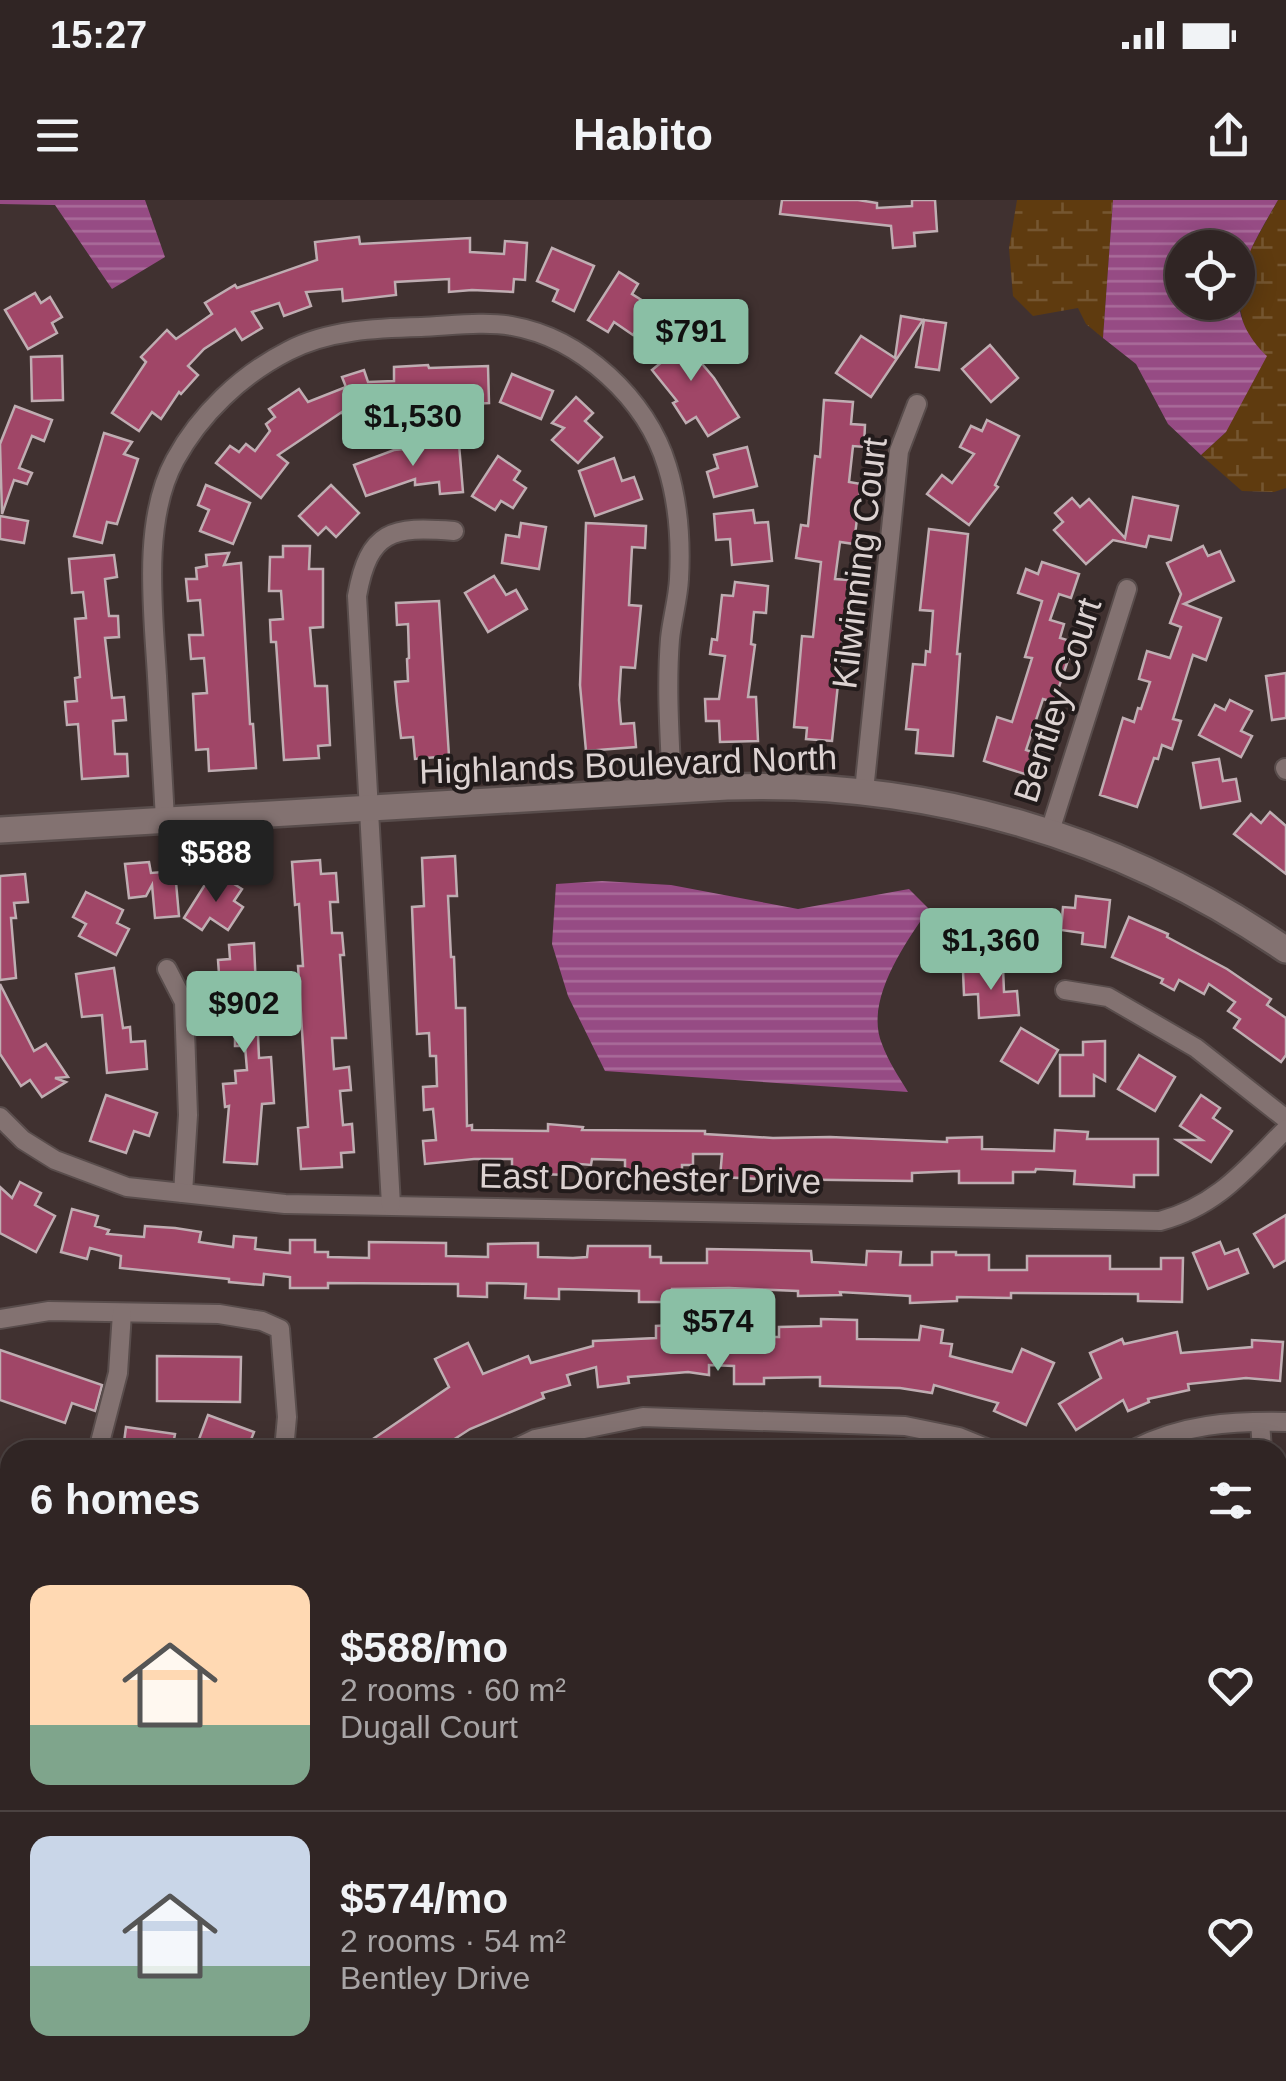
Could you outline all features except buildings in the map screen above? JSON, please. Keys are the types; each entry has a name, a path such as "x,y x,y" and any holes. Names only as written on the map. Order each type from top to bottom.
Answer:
{"street":[{"path":"165,819 152,604 153,529 174,462 212,407 253,372 290,350 338,333 406,327 510,325 555,339 591,361 642,414 667,465 676,511 680,579 670,637 668,680 672,790"},
{"name":"Kilwinning Court","path":"864,791 899,451 917,404"},
{"path":"392,1205 357,596 363,564 378,541 418,528 454,531"},
{"name":"Bentley Court","path":"1050,831 1127,589"},
{"name":"Highlands Boulevard North","path":"0,830 672,790 764,786 864,791 1004,817 1104,851 1181,887 1286,950"},
{"path":"167,969 184,1002 188,1115 183,1193"},
{"path":"1065,990 1108,997 1167,1031 1226,1069 1286,1119"},
{"name":"East Dorchester Drive","path":"0,1116 23,1140 55,1160 127,1187 285,1204 1160,1221 1182,1215 1221,1194 1286,1129"},
{"path":"0,1319 49,1311 219,1314 262,1321 280,1329 285,1440"},
{"path":"101,1440 118,1374 122,1312"},
{"path":"534,1440 644,1417 904,1426 966,1440"},
{"path":"1260,1422 1261,1440"},
{"path":"1159,1440 1192,1428 1286,1422"}],"green space":[{"path":"1017,200 1113,200 1103,338 1086,324 1078,308 1033,316 1013,296 1009,248"},
{"path":"1278,200 1286,200 1286,488 1274,492 1242,491 1201,455 1226,432 1246,336 1243,320 1255,320 1255,242"}],"shaded area":[{"path":"0,200 145,200 165,257 112,289 55,205 0,204"},
{"path":"1113,200 1278,200 1255,242 1255,230 1165,230 1165,320 1243,320 1267,356 1226,432 1201,455 1168,424 1136,364 1103,338"},
{"path":"602,881 671,885 798,909 909,889 929,909 890,973 878,1010 882,1044 908,1092 605,1071 568,996 552,944 556,884"}]}
